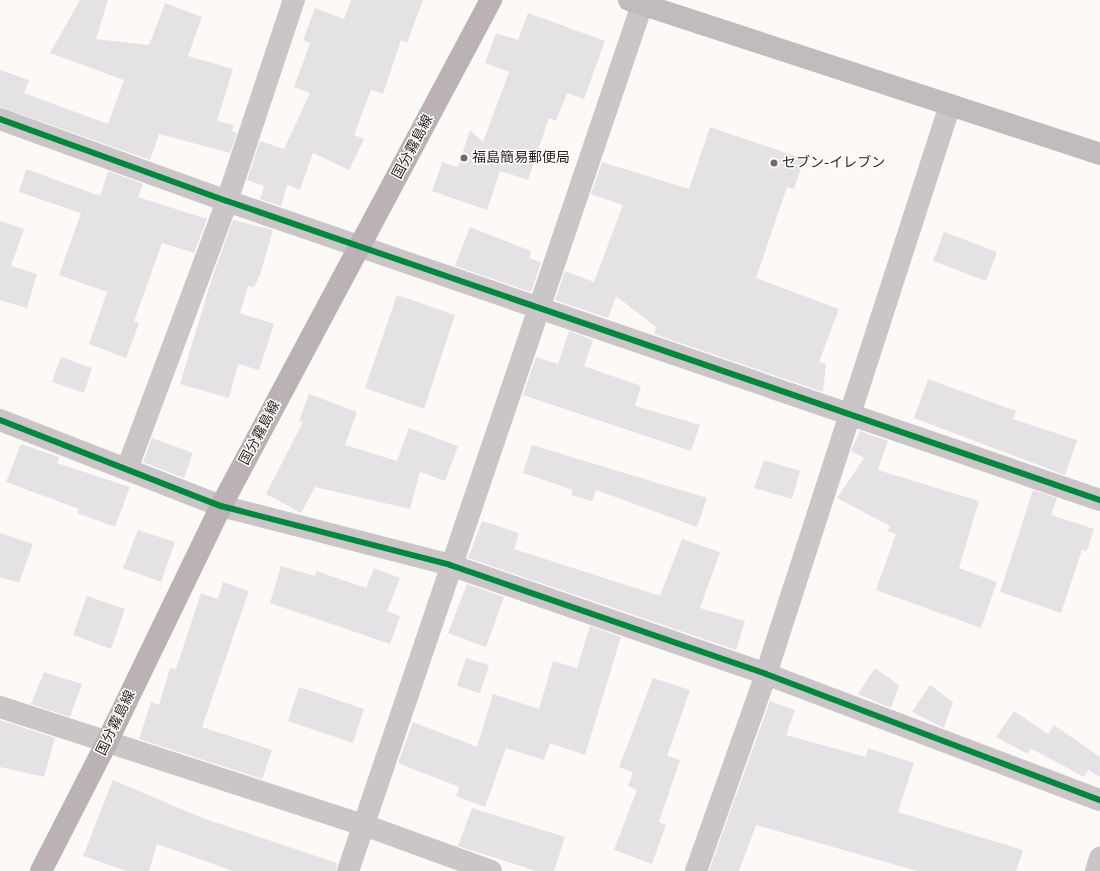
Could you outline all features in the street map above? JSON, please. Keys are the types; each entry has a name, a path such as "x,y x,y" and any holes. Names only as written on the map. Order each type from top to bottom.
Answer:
{"main road":[{"name":"国分霧島線","path":"40,871 107,742 221,506 491,0"}],"street":[{"path":"127,469 227,201 294,0"},
{"path":"348,871 450,565 541,308 635,2 1100,154"},
{"path":"696,871 766,674 950,105"},
{"path":"0,119 227,201 851,413 1100,500"},
{"path":"0,420 221,506 450,565 766,674 1100,800"},
{"path":"0,707 364,825 491,871"},
{"path":"1096,871 1100,858"}],"building":[{"path":"80,0 108,0 96,39 149,45 165,3 202,17 188,56 233,69 217,121 234,125 232,131 237,133 230,153 159,134 150,160 0,107 0,70 29,80 24,93 108,124 124,80 50,53"},
{"path":"351,0 423,0 407,43 401,40 383,94 371,90 354,135 364,139 349,170 313,153 300,190 287,185 281,206 260,199 264,186 247,180 260,141 284,149 310,93 294,87 310,43 303,40 315,8 344,19"},
{"path":"528,13 605,41 584,99 567,93 556,121 549,118 528,180 500,171 487,210 432,191 442,162 458,167 470,130 483,142 509,72 485,63 496,33 518,40"},
{"path":"710,127 804,159 794,189 787,187 756,278 839,309 819,362 826,364 823,392 654,334 656,327 616,296 608,318 555,300 565,271 594,282 623,205 591,194 602,162 689,189"},
{"path":"26,169 100,196 108,171 143,184 138,197 207,219 194,253 162,243 134,321 139,323 126,358 89,344 107,292 59,275 81,213 19,192"},
{"path":"233,220 273,230 260,275 254,287 248,286 240,313 274,324 259,370 238,364 229,398 180,384 212,278"},
{"path":"0,221 24,229 11,266 37,274 27,308 0,300"},
{"path":"470,227 531,251 529,258 541,262 531,292 455,266"},
{"path":"944,232 997,252 986,281 933,261"},
{"path":"397,295 455,315 424,409 365,388"},
{"path":"569,331 593,340 584,366 641,386 635,406 700,425 691,451 523,395 536,357 558,364"},
{"path":"61,357 92,368 84,393 52,382"},
{"path":"928,379 1016,411 1013,419 1077,440 1065,475 914,418"},
{"path":"309,394 357,412 345,445 397,461 409,428 458,446 445,481 420,472 410,509 315,487 301,513 266,494 303,422 299,421"},
{"path":"860,431 888,441 878,470 979,501 959,568 997,582 981,628 876,590 896,534 888,531 890,526 837,498 864,458 851,451"},
{"path":"152,438 193,453 184,478 143,462"},
{"path":"21,444 59,457 57,463 130,487 115,527 77,513 79,509 6,482"},
{"path":"532,445 707,498 697,527 596,490 592,501 571,495 573,490 523,473"},
{"path":"764,460 800,471 792,499 754,488"},
{"path":"1033,490 1057,498 1051,515 1094,529 1087,551 1082,550 1061,613 1000,592"},
{"path":"482,521 519,533 514,549 660,596 682,539 720,552 700,608 745,621 736,650 468,558"},
{"path":"138,530 175,542 161,582 123,568"},
{"path":"0,533 33,544 19,583 0,577"},
{"path":"281,566 315,576 316,571 366,588 374,568 400,578 387,611 400,616 390,644 270,603"},
{"path":"223,582 249,591 202,727 272,750 262,779 139,739 151,702 159,705 170,668 176,669 201,593 218,599"},
{"path":"467,584 504,597 486,647 448,633"},
{"path":"87,596 125,609 111,649 73,635"},
{"path":"590,626 621,637 585,755 550,743 544,760 506,748 485,807 456,796 459,787 398,763 413,722 477,747 493,694 539,709 553,661 577,668"},
{"path":"466,658 489,665 480,693 457,686"},
{"path":"875,668 899,685 891,708 858,694"},
{"path":"44,672 82,684 70,717 31,704"},
{"path":"653,678 690,690 667,756 680,760 659,822 666,825 652,864 614,850 637,790 628,786 633,772 619,767"},
{"path":"930,685 953,702 944,728 912,712"},
{"path":"299,687 364,709 353,743 288,721"},
{"path":"770,701 795,710 786,735 866,757 868,748 914,763 898,812 1023,850 1016,871 917,871 756,825 739,871 709,871"},
{"path":"1014,711 1048,734 1054,725 1100,757 1100,777 1088,770 1084,777 1030,748 1028,754 996,737"},
{"path":"0,720 55,738 44,777 0,767"},
{"path":"113,780 200,817 337,863 336,871 233,871 157,844 149,871 127,871 83,856"},
{"path":"472,808 565,837 554,871 536,871 458,846"}],"cycle path":[{"path":"0,119 227,201 1100,500"},
{"path":"0,420 221,506 450,565 766,674 1100,800"}],"place":[{"name":"福島簡易郵便局","path":"464,158"},
{"name":"セブン-イレブン","path":"774,163"}]}
